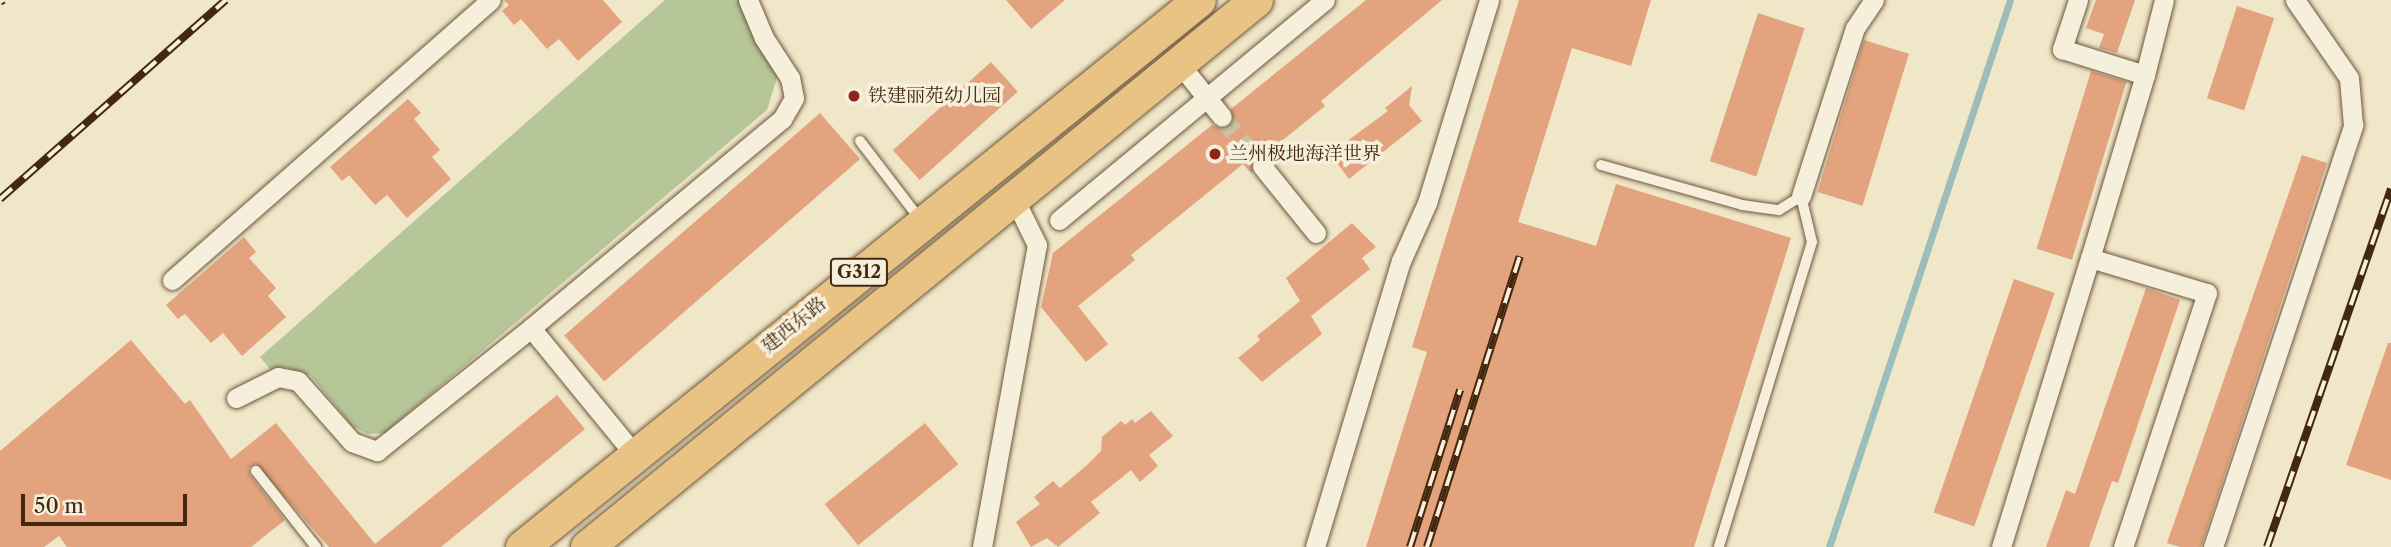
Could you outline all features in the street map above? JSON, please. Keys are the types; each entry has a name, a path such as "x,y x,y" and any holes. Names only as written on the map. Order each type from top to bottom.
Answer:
{"highway":[{"name":"建西东路","path":"522,547 921,221 1199,0"},
{"name":"建西东路","path":"587,547 1256,0"}],"street":[{"path":"172,280 491,0"},
{"path":"236,398 269,380 289,377 306,388 359,448 377,451 531,328 782,119 794,98 790,78 764,38 748,0"},
{"path":"1059,220 1325,0"},
{"path":"1315,547 1401,261 1427,203 1489,0"},
{"path":"1801,196 1855,28 1874,0"},
{"path":"2078,0 2062,49 2145,75"},
{"path":"2001,547 2145,75 2164,0"},
{"path":"2213,547 2353,125 2349,78 2295,0"},
{"path":"1178,62 1222,117"},
{"path":"1262,166 1316,233"},
{"path":"982,547 1037,244 1013,196"},
{"path":"2090,258 2207,293 2123,547"},
{"path":"531,328 634,454"}],"lane":[{"path":"860,141 921,221"},
{"path":"1601,165 1742,205 1779,210 1801,196 1812,242 1719,547"},
{"path":"256,471 316,547"}],"green space":[{"path":"665,0 745,0 785,51 767,110 385,433 368,434 352,426 311,376 285,367 270,369 260,357"}],"building":[{"path":"504,0 603,0 622,22 578,61 559,39 547,49 521,19 514,25 502,11 509,5"},
{"path":"1006,0 1065,0 1031,29"},
{"path":"1366,0 1442,0 1321,101 1325,106 1267,153 1270,157 1254,157 1252,174 1243,164 1131,255 1135,260 1078,306 1108,344 1086,362 1041,307 1053,253 1212,125 1223,129 1230,126 1231,109"},
{"path":"1519,0 1651,0 1631,66 1572,48 1518,222 1596,246 1616,184 1791,238 1694,547 1366,547 1427,352 1412,347"},
{"path":"2096,0 2135,0 2117,53 2099,48 2104,34 2086,28"},
{"path":"2237,6 2274,18 2244,110 2207,98"},
{"path":"1758,13 1805,28 1756,177 1710,161"},
{"path":"1864,40 1909,54 1862,206 1818,192"},
{"path":"991,62 1018,92 920,180 893,150"},
{"path":"2091,71 2126,82 2072,260 2037,249"},
{"path":"1412,86 1409,105 1422,121 1349,179 1337,163 1320,161 1388,111 1385,108"},
{"path":"408,99 421,113 414,119 440,150 432,157 451,179 407,218 387,195 375,205 349,175 342,181 330,167"},
{"path":"820,113 860,159 604,381 564,335"},
{"path":"2302,155 2327,163 2201,547 2180,547 2167,543"},
{"path":"1352,223 1376,247 1362,258 1370,269 1311,316 1322,334 1262,382 1238,358 1260,340 1257,336 1300,301 1286,278"},
{"path":"244,237 256,252 249,258 276,288 268,296 286,317 242,356 223,333 211,343 185,314 178,319 166,305"},
{"path":"2014,279 2055,293 1974,527 1934,513"},
{"path":"2146,288 2180,300 2118,483 2112,481 2089,547 2046,547 2066,490 2075,494"},
{"path":"131,340 185,404 190,400 231,459 276,423 375,544 557,395 585,429 441,547 329,547 256,464 249,468 250,475 285,520 251,547 67,547 59,536 44,547 0,547 0,451"},
{"path":"2388,343 2391,343 2391,480 2346,465"},
{"path":"1151,411 1173,436 1149,455 1158,466 1140,482 1131,470 1091,502 1100,513 1058,547 1047,538 1031,547 1016,522 1040,504 1034,497 1053,481 1060,488 1087,465 1101,451 1102,437 1121,421 1125,425 1132,419 1135,423"},
{"path":"925,423 958,464 858,545 825,504"}],"waterway":[{"path":"1829,547 2010,0"}],"tunnel":[{"path":"1222,117 1262,166"}],"railway":[{"path":"0,199 226,0"},
{"path":"2267,547 2391,189"},
{"path":"1427,547 1520,256"},
{"path":"1410,547 1460,390"}],"place":[{"name":"铁建丽苑幼儿园","path":"854,96"},
{"name":"兰州极地海洋世界","path":"1215,154"}]}
